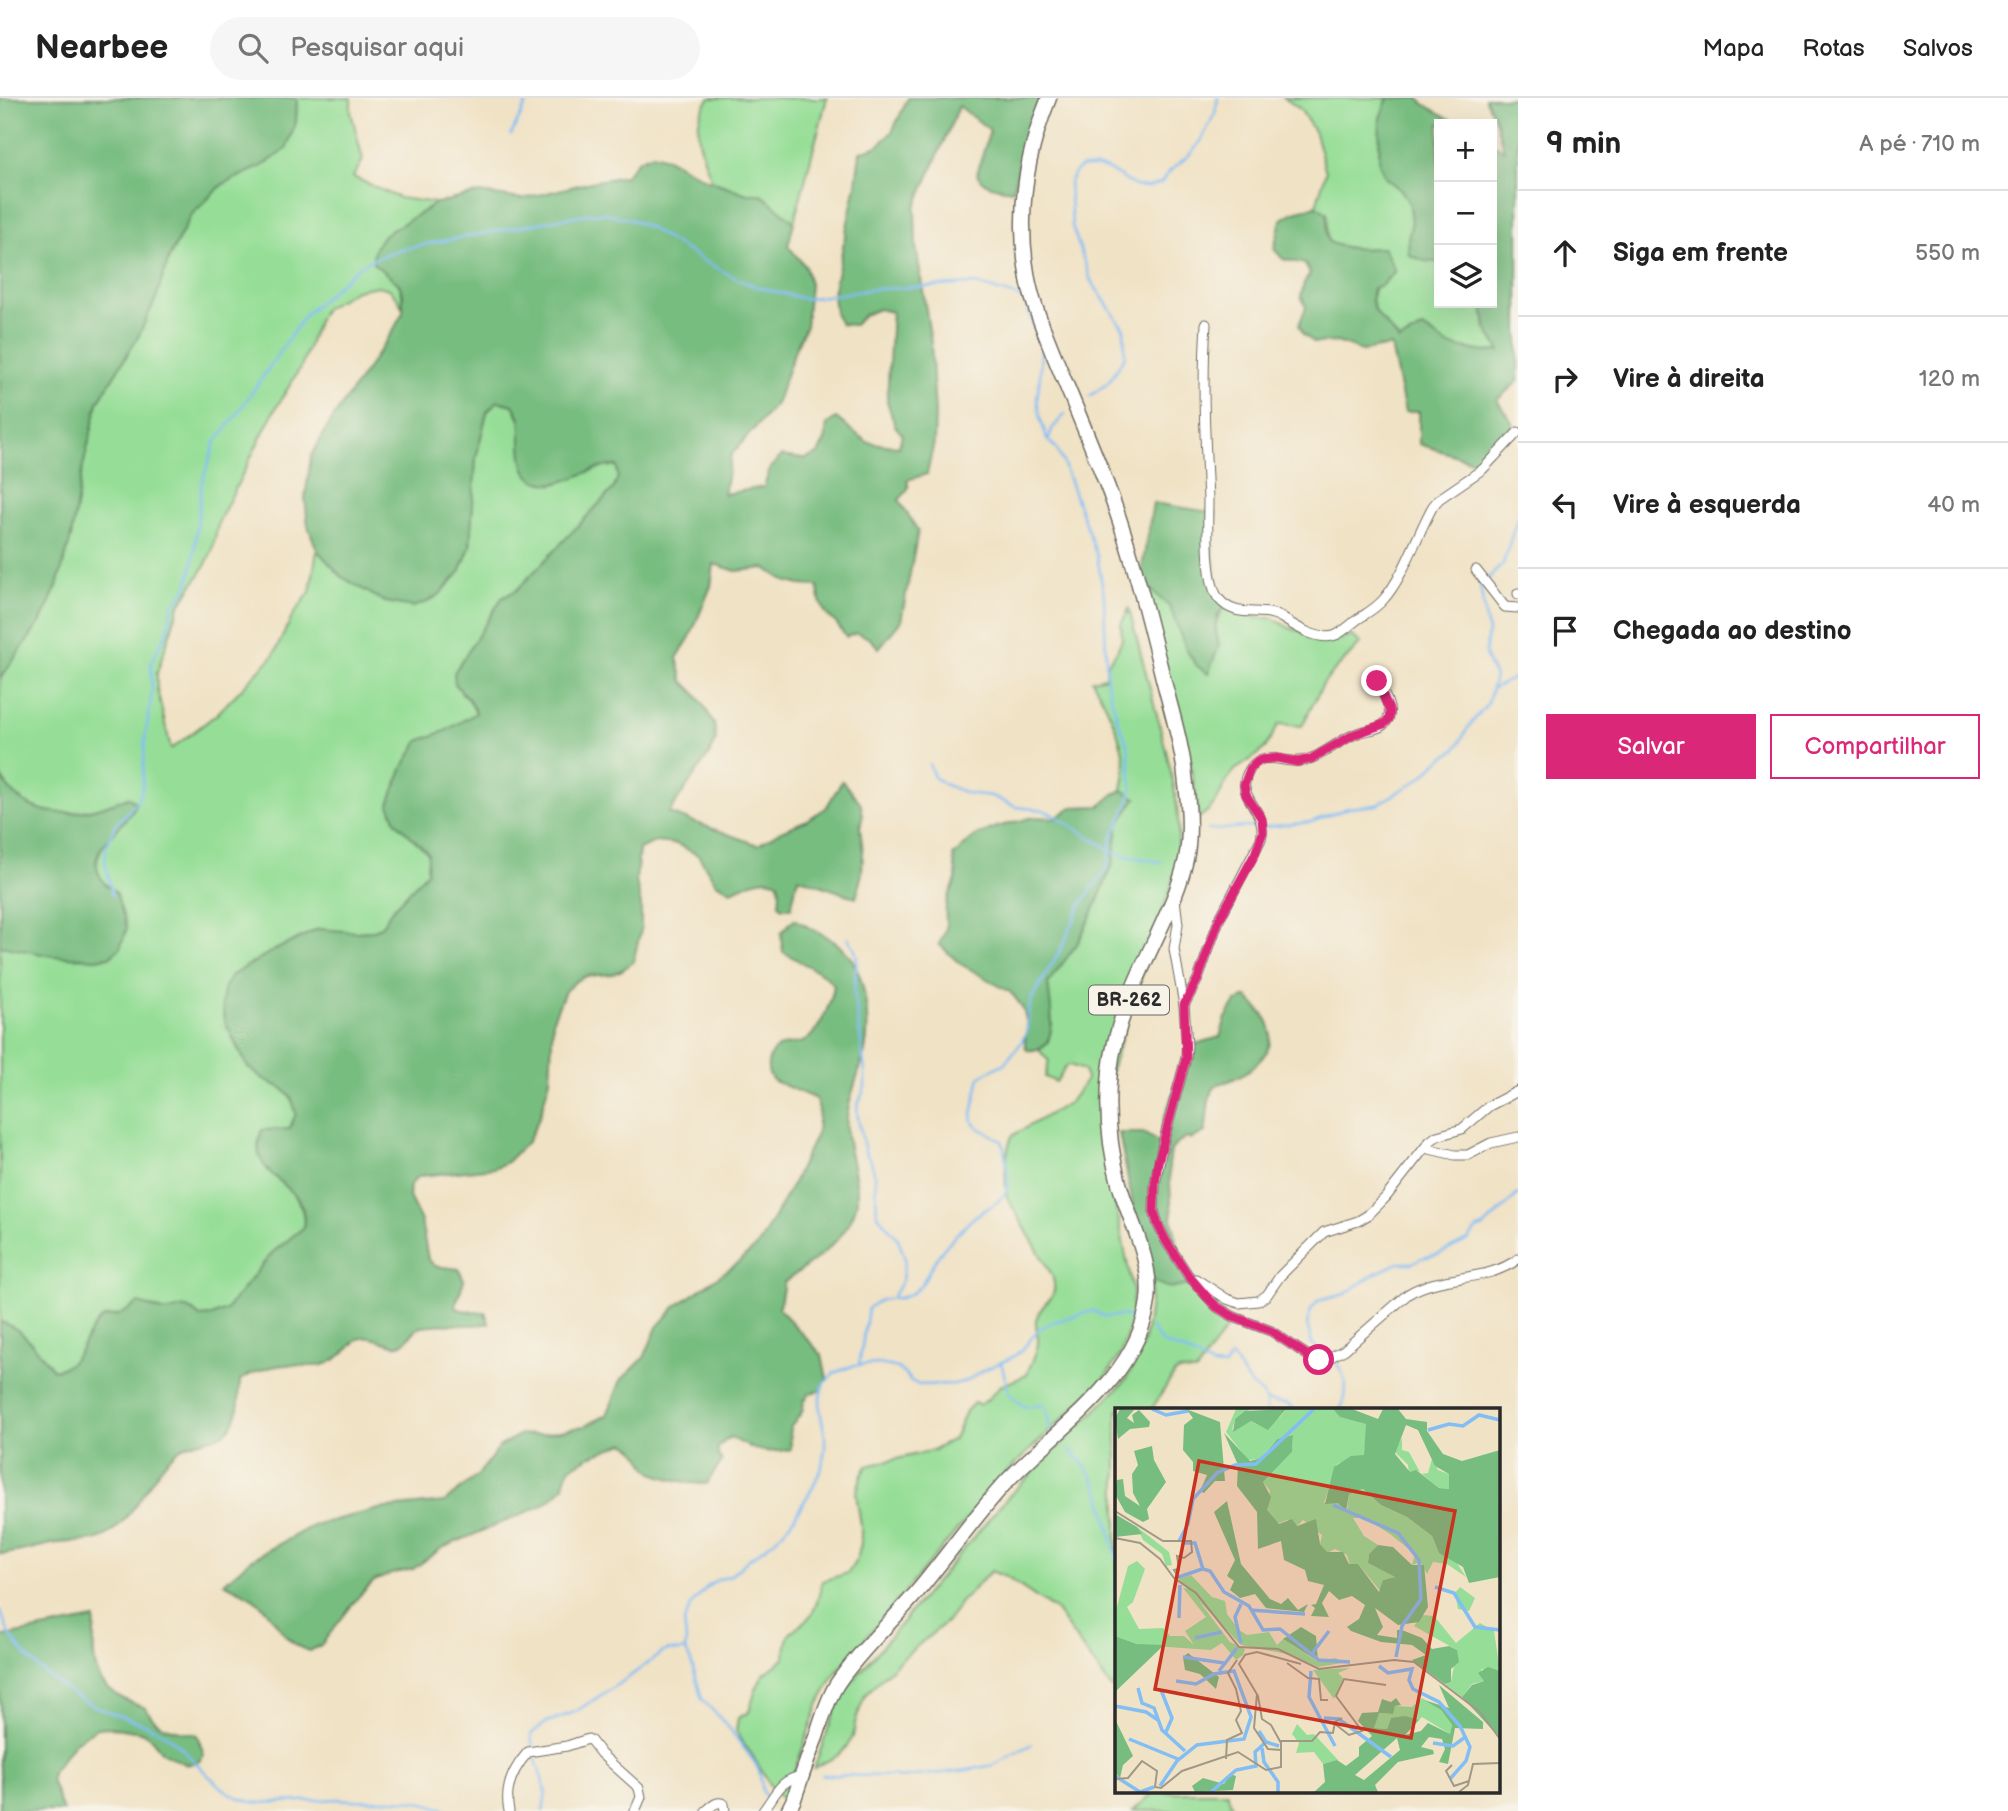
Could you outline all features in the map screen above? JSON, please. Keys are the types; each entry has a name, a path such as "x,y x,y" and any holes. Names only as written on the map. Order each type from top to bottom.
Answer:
{"highway":[{"name":"BR-262","path":"788,1811 827,1703 836,1686 915,1594 995,1494 1105,1387 1132,1351 1148,1301 1149,1282 1145,1261 1120,1185 1112,1151 1108,1113 1110,1067 1121,1018 1174,898 1187,854 1189,817 1186,778 1127,538 1035,308 1027,275 1023,211 1025,176 1038,126 1049,98"}],"street":[{"path":"1206,324 1203,365 1205,458 1212,582 1215,594 1221,601 1237,611 1272,613 1298,628 1322,636 1338,634 1376,608 1389,593 1439,499 1483,469 1518,432"},
{"path":"1476,570 1505,607 1518,608"},
{"path":"1184,1005 1198,979 1219,920 1261,839 1262,819 1246,795 1244,785 1250,769 1265,758 1297,762 1311,759 1355,734 1384,724 1389,719 1390,712 1377,681"},
{"path":"1174,898 1178,924 1174,949 1184,1005 1186,1058 1158,1162 1154,1211 1158,1225 1188,1275 1206,1296 1217,1307 1234,1317 1271,1331 1313,1359 1325,1360 1344,1350 1417,1288 1494,1272 1506,1268 1518,1259"},
{"path":"1188,1275 1227,1299 1239,1303 1258,1301 1267,1295 1280,1276 1324,1232 1358,1221 1368,1214 1386,1197 1437,1136 1462,1129 1489,1106 1518,1091"},
{"path":"1425,1148 1468,1155 1495,1142 1518,1137"},
{"path":"509,1811 507,1791 528,1752 588,1740 639,1788 641,1797 635,1811"},
{"path":"763,1811 783,1783 802,1776"},
{"path":"706,1811 720,1802 724,1804 725,1811"}],"green space":[{"path":"0,98 297,98 296,122 286,149 264,165 223,184 191,215 169,258 156,298 138,337 98,402 82,471 71,537 57,586 41,621 0,679"},
{"path":"297,98 351,98 351,112 363,160 353,177 399,198 437,203 384,235 373,263 396,281 401,292 403,309 389,289 378,286 356,290 324,309 302,365 273,413 219,521 212,551 205,566 179,606 157,673 157,689 171,749 217,714 273,656 293,615 310,592 317,550 342,577 385,602 427,602 440,594 460,572 470,547 476,458 487,412 498,401 513,405 552,485 592,469 617,465 618,477 614,488 517,590 502,598 454,673 461,693 470,701 476,713 445,731 419,741 396,822 428,853 428,872 391,911 381,927 372,931 356,932 318,929 269,953 231,976 224,988 232,1038 248,1067 291,1097 296,1114 289,1130 262,1130 258,1151 262,1161 298,1202 304,1219 303,1228 272,1253 226,1310 212,1316 200,1317 192,1310 164,1311 139,1303 120,1315 104,1317 97,1323 71,1365 54,1370 23,1335 0,1322 0,946 95,959 109,957 120,948 116,893 103,882 97,862 104,843 133,810 135,802 128,797 93,809 58,813 25,803 0,775 0,679 41,621 57,586 71,537 82,471 98,402 138,337 156,298 169,258 191,215 223,184 264,165 286,149 296,122"},
{"path":"710,98 827,98 794,222 761,194 747,194 712,181 701,150 698,128 703,108"},
{"path":"908,98 1041,98 1029,123 1013,190 988,185 980,179 977,174 990,130 959,106 915,208 916,246 931,342 935,414 934,442 927,474 907,480 908,488 899,500 918,531 901,621 879,648 869,638 857,633 846,637 826,614 820,601 818,586 785,581 765,568 736,571 714,564 711,586 690,637 677,658 683,681 703,704 714,724 716,739 710,753 669,813 758,845 826,808 842,781 860,802 863,815 860,828 862,873 856,898 798,877 791,908 782,908 779,904 778,882 761,880 731,891 716,883 698,855 677,844 655,842 639,849 636,881 641,905 641,930 633,962 612,974 586,976 565,991 553,1019 550,1079 540,1116 528,1141 507,1162 494,1168 419,1176 410,1185 409,1197 421,1221 428,1259 435,1266 459,1269 464,1280 455,1307 485,1313 489,1323 445,1324 419,1328 398,1345 362,1338 326,1364 280,1366 251,1374 240,1380 237,1413 232,1426 216,1437 178,1450 160,1469 129,1514 110,1533 92,1540 58,1543 0,1554 0,1322 23,1335 53,1370 62,1368 75,1358 100,1320 121,1314 139,1303 162,1311 187,1308 200,1317 212,1316 226,1310 272,1253 303,1228 303,1212 298,1200 269,1172 262,1161 259,1148 262,1130 289,1129 296,1114 291,1097 248,1067 225,1022 222,1005 224,988 231,976 269,953 318,929 356,932 372,931 381,927 391,911 427,872 428,853 396,822 389,804 402,769 419,741 445,731 476,713 470,701 455,684 454,673 502,598 517,590 614,488 618,477 617,466 607,466 558,483 549,484 531,478 523,464 518,413 513,405 498,401 487,412 476,458 470,547 460,572 440,594 413,607 385,602 342,577 317,550 308,526 305,498 311,457 329,424 393,331 403,312 403,293 399,284 373,263 374,249 384,235 437,203 480,193 523,199 625,176 638,160 653,154 667,158 703,178 747,194 761,194 794,222 788,246 805,266 810,284 806,326 776,404 731,455 724,494 764,487 770,468 781,456 805,459 818,454 825,440 827,424 836,418 867,442 899,447 902,434 895,426 887,401 892,312 878,309 864,315 854,325 841,324 835,313 833,294 860,152 878,146 892,132"},
{"path":"1284,98 1388,98 1380,118 1379,163 1386,178 1402,191 1410,205 1412,222 1408,239 1425,261 1434,262 1434,308 1484,308 1486,328 1500,351 1484,352 1448,345 1423,328 1399,341 1383,324 1372,297 1376,283 1389,260 1383,248 1349,248 1329,242 1327,213 1316,206 1326,172 1315,133 1300,109"},
{"path":"1388,98 1419,98 1424,104 1450,119 1434,119 1434,262 1409,255 1408,239 1412,222 1410,205 1402,191 1386,178 1379,163 1380,118"},
{"path":"1485,98 1518,98 1518,381 1497,400 1514,425 1476,462 1419,444 1419,412 1405,412 1391,346 1362,351 1337,342 1315,343 1303,334 1299,325 1306,307 1301,296 1304,283 1310,274 1305,264 1283,259 1274,249 1281,220 1294,212 1316,206 1327,213 1329,242 1349,248 1384,248 1395,271 1382,285 1373,288 1373,304 1399,341 1423,328 1448,345 1484,352 1500,351 1486,328 1484,308 1497,308 1497,146 1504,150 1494,116"},
{"path":"1153,503 1216,513 1211,537 1215,576 1220,596 1229,603 1218,614 1215,629 1219,646 1208,674 1196,665 1186,649 1170,607 1140,580"},
{"path":"1140,580 1170,607 1186,649 1196,665 1219,647 1216,623 1229,603 1244,613 1258,618 1272,618 1290,628 1325,639 1337,640 1352,636 1361,643 1324,682 1302,726 1279,724 1265,748 1235,770 1217,800 1199,818 1188,748"},
{"path":"1129,609 1173,781 1178,820 1172,883 1102,1097 1106,1170 1133,1292 1131,1323 1121,1353 1104,1379 1004,1475 835,1674 819,1703 784,1800 772,1789 741,1741 736,1730 738,1718 749,1712 763,1675 785,1658 790,1633 812,1613 822,1581 848,1573 857,1559 861,1544 861,1525 856,1494 861,1477 867,1466 934,1450 954,1439 966,1411 974,1403 980,1405 1000,1386 1027,1375 1038,1343 1038,1313 1054,1290 1052,1275 1007,1197 1005,1174 1012,1136 1070,1102 1086,1080 1084,1070 1070,1065 1066,1066 1056,1082 1045,1077 1049,1061 1039,1050 1048,1042 1052,1024 1048,983 1077,944 1093,912 1113,863 1118,825 1136,798 1122,790 1125,768 1118,734 1092,680 1106,677 1106,666 1122,639 1121,624"},
{"path":"0,775 25,803 41,810 75,812 111,804 128,797 136,803 99,851 96,861 103,882 116,893 127,928 120,948 109,957 95,959 53,956 0,946"},
{"path":"1122,790 1136,798 1118,825 1113,863 1077,944 1048,983 1050,1036 1038,1049 1027,1050 1026,1018 1014,996 959,963 939,944 946,928 947,902 956,879 953,856 975,836 997,827 1034,817 1056,818 1072,807 1100,806"},
{"path":"794,919 829,938 849,955 861,980 867,1010 867,1039 847,1117 847,1136 857,1191 856,1206 843,1233 832,1245 784,1282 779,1309 822,1355 827,1379 821,1390 810,1393 804,1401 802,1412 790,1428 791,1449 759,1450 730,1437 718,1447 718,1455 722,1461 708,1483 703,1484 680,1481 652,1472 638,1453 624,1443 571,1467 565,1477 564,1486 541,1506 442,1548 413,1569 374,1581 321,1645 310,1651 293,1643 265,1608 224,1583 250,1560 314,1525 379,1509 444,1502 478,1475 500,1446 519,1435 544,1434 585,1426 607,1415 621,1380 644,1358 657,1327 675,1307 739,1262 759,1244 794,1181 817,1132 819,1109 816,1099 771,1078 769,1059 777,1048 805,1041 813,1034 825,1014 834,985 824,975 783,952 781,933"},
{"path":"1247,997 1268,1022 1271,1032 1267,1050 1248,1071 1215,1087 1209,1099 1205,1132 1178,1142 1171,1150 1169,1165 1172,1219 1191,1285 1169,1288 1152,1281 1135,1215 1119,1133 1143,1133 1160,1143 1164,1118 1189,1051 1196,1044 1220,1037 1226,1018 1236,1002"},
{"path":"1152,1281 1174,1288 1191,1285 1230,1323 1196,1372 1179,1371 1174,1374 1152,1408 1115,1408 1115,1684 1112,1689 1055,1610 1006,1577 991,1571 946,1622 898,1662 865,1695 853,1737 847,1746 837,1756 814,1768 835,1710 849,1685 1006,1499 1124,1382 1138,1357 1148,1321"},
{"path":"95,1619 95,1665 105,1685 115,1694 146,1708 161,1725 197,1735 204,1755 199,1761 187,1765 163,1753 150,1737 141,1732 97,1728 75,1742 52,1773 51,1780 63,1811 0,1811 0,1637"},
{"path":"1152,1794 1228,1794 1232,1807 1227,1807 1224,1811 1133,1811"}],"waterway":[{"path":"511,135 529,98"},
{"path":"1090,396 1108,383 1125,356 1124,329 1091,281 1072,226 1069,183 1081,167 1107,169 1135,186 1148,187 1161,183 1201,141 1215,113 1218,98"},
{"path":"112,895 105,861 106,847 115,826 137,801 142,790 152,691 151,663 167,632 173,605 187,587 193,564 202,482 215,443 305,315 357,268 392,252 427,244 587,214 606,213 648,227 740,280 805,299 876,289 976,284 1019,297 1028,310 1041,347 1037,399 1040,417 1047,439 1056,448 1063,462 1097,556 1104,596 1107,684 1128,746 1132,789 1129,802 1112,838 1108,866 1080,906 1061,949 1032,998 1027,1031 1021,1043 1005,1063 980,1076 972,1114 973,1122 1002,1141 1008,1173 1007,1189 1000,1199 974,1217 950,1241 917,1289 901,1298 879,1301 868,1309 859,1365"},
{"path":"1048,441 1052,429 1065,414"},
{"path":"1266,827 1311,822 1348,808 1377,805 1421,778 1437,762 1456,749 1469,726 1488,703 1495,677 1485,655 1488,632 1480,586 1503,564 1518,516"},
{"path":"1494,688 1518,676"},
{"path":"929,764 934,777 944,784 966,793 991,796 1016,807 1043,810 1109,849"},
{"path":"1208,830 1259,827"},
{"path":"1109,850 1161,862"},
{"path":"848,938 857,958 854,991 865,1071 865,1087 857,1107 858,1118 865,1152 875,1176 877,1214 898,1239 905,1259 902,1280 893,1296"},
{"path":"1328,1356 1312,1344 1307,1324 1311,1310 1318,1301 1345,1294 1374,1274 1398,1263 1412,1263 1468,1240 1518,1194"},
{"path":"685,1650 684,1621 692,1604 706,1588 717,1580 730,1576 774,1541 791,1523 813,1487 822,1466 825,1448 820,1397 823,1385 834,1373 855,1365 880,1364 898,1368 919,1385 954,1384 966,1381 1011,1358 1021,1351 1039,1329 1053,1322 1093,1311 1106,1317 1123,1315 1134,1319"},
{"path":"1151,1327 1161,1342 1183,1350 1212,1366 1225,1367 1232,1357 1249,1382 1263,1395 1266,1408"},
{"path":"1334,1360 1345,1384 1346,1391 1341,1408"},
{"path":"1001,1362 1009,1394 1025,1407 1042,1405 1046,1408 1051,1432"},
{"path":"1267,1401 1287,1404 1292,1408"},
{"path":"1070,1450 1098,1488 1115,1550"},
{"path":"0,1610 8,1632 19,1647 52,1680 92,1705 161,1732 231,1794 260,1803 339,1799 407,1800 450,1811"},
{"path":"685,1650 702,1699 730,1729 755,1763 763,1792 769,1797"},
{"path":"543,1811 546,1792 531,1734 547,1722 575,1712 663,1652 685,1650"},
{"path":"822,1775 899,1778 967,1770 994,1765 1032,1744"},
{"path":"782,1781 791,1774"}],"route":[{"path":"1319,1360 1313,1359 1271,1331 1234,1317 1217,1307 1188,1275 1166,1241 1158,1225 1153,1198 1158,1162 1186,1058 1184,1005 1198,979 1219,920 1255,854 1263,832 1262,819 1246,795 1246,777 1254,763 1259,760 1277,758 1297,762 1311,759 1348,737 1384,724 1389,719 1390,712 1377,681"}]}
